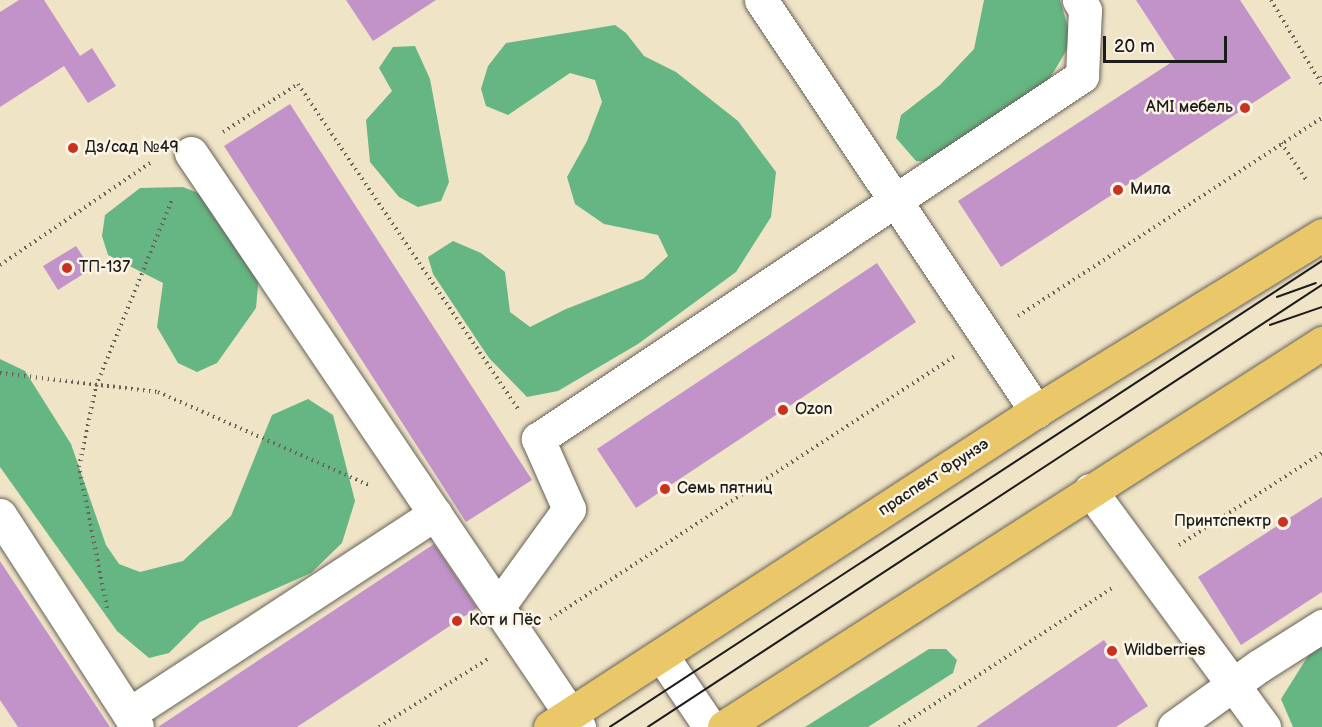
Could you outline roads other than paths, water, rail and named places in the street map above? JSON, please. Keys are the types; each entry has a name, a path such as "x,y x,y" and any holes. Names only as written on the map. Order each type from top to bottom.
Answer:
{"main road":[{"name":"праспект Фрунзэ","path":"566,723 662,656 1036,411 1322,235"},
{"path":"724,727 1322,343"}],"lane":[{"path":"761,0 1036,411"},
{"path":"498,607 569,508 538,439 1082,76 1085,10 1079,0"},
{"path":"191,153 498,607 519,639 566,723"},
{"path":"1090,490 1236,685 1264,727"},
{"path":"0,514 133,721 435,514"},
{"path":"1174,727 1236,685 1259,666 1322,626"},
{"path":"662,656 710,727"}],"tram line":[{"path":"610,727 1322,261"},
{"path":"1277,297 1316,283"},
{"path":"648,727 1322,285"},
{"path":"1270,325 1322,307"}],"place":[{"name":"AMI мебель","path":"1245,108"},
{"name":"Дз/сад №49","path":"73,148"},
{"name":"Мила","path":"1118,190"},
{"name":"ТП-137","path":"67,268"},
{"name":"Ozon","path":"783,410"},
{"name":"Семь пятниц","path":"665,489"},
{"name":"Принтспектр","path":"1283,522"},
{"name":"Кот и Пёс","path":"457,621"},
{"name":"Wildberries","path":"1112,651"}]}
